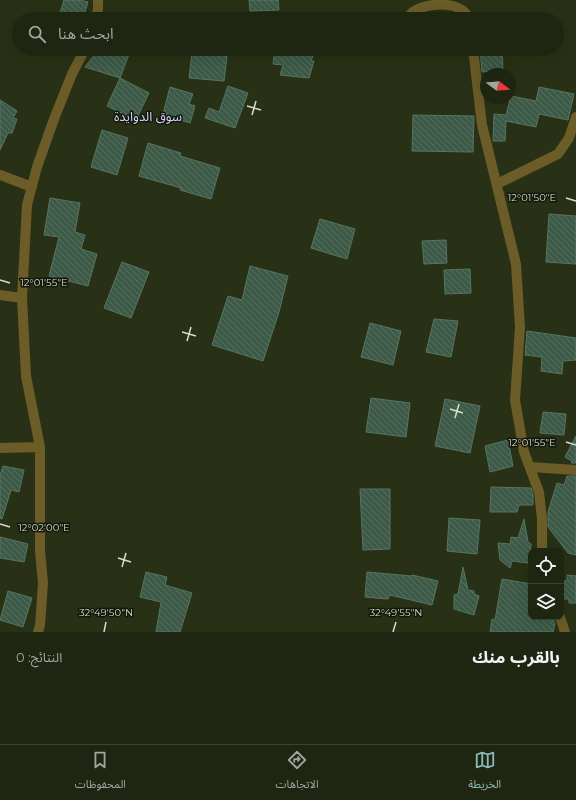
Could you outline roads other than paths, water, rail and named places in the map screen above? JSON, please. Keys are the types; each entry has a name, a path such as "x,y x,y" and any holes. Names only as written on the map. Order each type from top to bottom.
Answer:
{"street":[{"path":"97,12 98,0"},
{"path":"413,12 435,4 445,4 458,7 465,12"},
{"path":"38,632 40,625 43,583 40,551 40,447 26,376 22,298 27,205 37,167 54,119 72,74 81,56"},
{"path":"474,56 482,125 516,264 520,327 515,400 524,452 539,492 542,519 542,548"},
{"path":"497,184 558,154 569,138 576,117"},
{"path":"0,175 32,187"},
{"path":"0,295 22,298"},
{"path":"0,448 40,447"},
{"path":"530,467 576,470"},
{"path":"561,620 565,632"}],"district":[{"name":"سوق الدوايدة","path":"148,116"}]}
